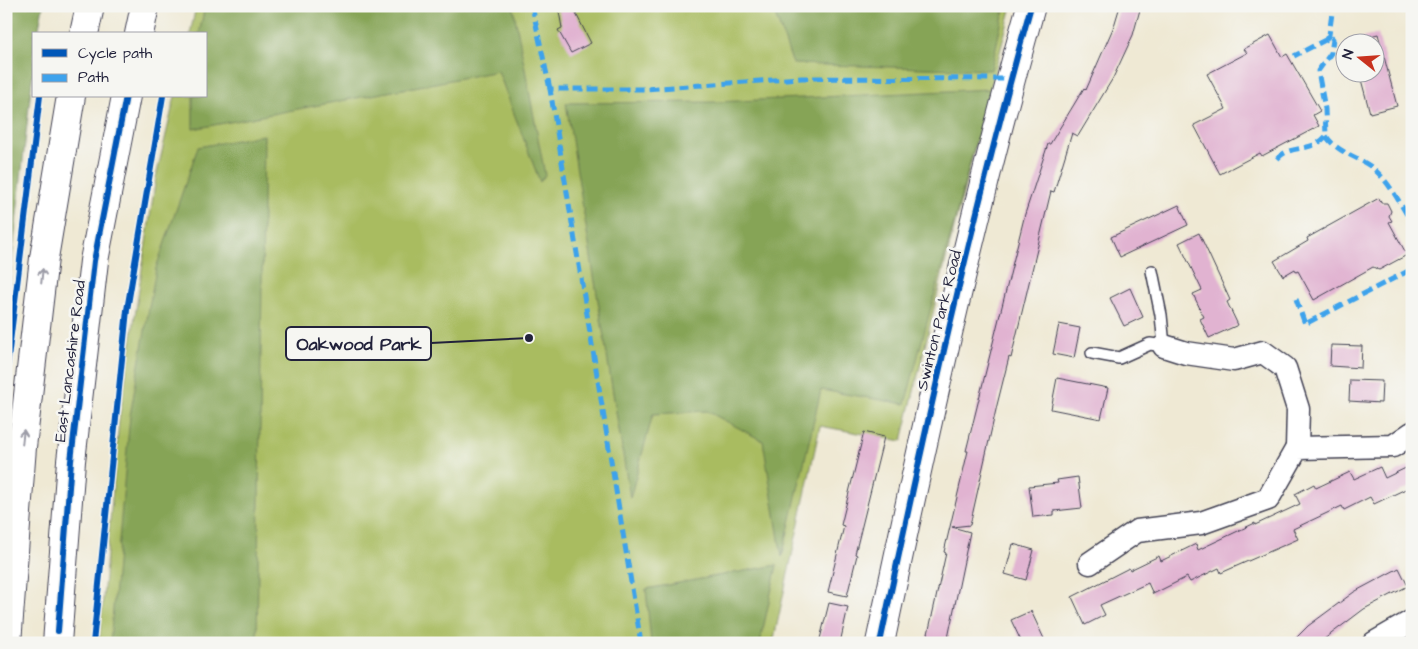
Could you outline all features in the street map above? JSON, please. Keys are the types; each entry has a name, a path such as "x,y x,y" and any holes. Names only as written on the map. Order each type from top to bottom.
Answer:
{"main road":[{"path":"84,32 90,6"},
{"path":"139,32 145,6"},
{"name":"Swinton Park Road","path":"880,643 923,442 1010,80 1031,6"},
{"path":"7,643 22,447 43,267 71,98"},
{"name":"East Lancashire Road","path":"57,643 71,461 94,261 126,98"}],"street":[{"path":"1090,563 1137,531 1201,523 1268,499 1297,448 1298,409 1285,368 1263,352 1234,360 1186,353 1164,346"},
{"path":"1297,448 1393,446 1412,433"},
{"path":"1374,643 1412,622"}],"lane":[{"path":"1092,353 1119,358 1150,344 1164,346 1161,314 1152,271"}],"green space":[{"path":"6,6 43,6 38,32 32,32 32,80 6,314"},
{"path":"196,6 1012,6 947,255 902,441 820,426 773,643 99,643 119,421 156,177 175,98 208,98 208,32 190,32"},
{"path":"205,6 513,6 545,175 540,182 498,71 193,129 193,98 208,98 208,32 199,32"},
{"path":"772,6 1005,6 991,70 793,64"},
{"path":"990,89 905,404 821,390 782,557 763,441 707,411 653,414 630,498 566,103 717,102"},
{"path":"264,135 257,643 110,643 130,416 156,268 198,147"},
{"path":"777,565 760,643 651,643 646,589"}],"building":[{"path":"558,6 572,6 591,43 571,53 558,30 562,28"},
{"path":"1120,6 1141,6 1133,35 1113,78 1078,136 1072,133 1054,192 1051,191 1011,358 1009,357 997,405 970,525 952,527 970,532 947,643 926,643 946,553 944,552 968,451 966,451 1025,214 1048,144 1050,144 1084,88 1086,90 1114,26"},
{"path":"1270,35 1282,57 1287,54 1320,111 1313,115 1319,126 1262,156 1260,153 1220,174 1194,125 1226,109 1207,74 1247,53 1244,49"},
{"path":"1386,64 1397,106 1370,113 1362,82 1386,82"},
{"path":"1379,198 1381,203 1387,203 1391,211 1389,216 1392,221 1389,222 1407,255 1379,270 1373,267 1314,300 1298,271 1296,272 1295,269 1283,276 1274,261 1308,241 1307,238"},
{"path":"1179,205 1188,225 1120,257 1111,237"},
{"path":"1199,233 1230,300 1227,302 1238,325 1209,338 1200,319 1204,317 1193,294 1202,290 1179,243"},
{"path":"1130,288 1143,317 1124,326 1110,298"},
{"path":"1059,324 1080,328 1074,358 1053,354"},
{"path":"1331,345 1362,346 1361,368 1330,366"},
{"path":"1057,378 1108,388 1101,419 1051,409"},
{"path":"1350,380 1382,381 1381,403 1349,401"},
{"path":"864,432 884,437 855,554 857,555 847,596 828,592 844,526 841,525"},
{"path":"1412,465 1412,486 1374,504 1370,497 1344,510 1342,506 1293,529 1298,539 1221,573 1219,568 1190,582 1187,577 1153,594 1148,583 1100,605 1105,615 1085,625 1072,597 1129,568 1130,570 1159,556 1161,561 1196,544 1198,550 1300,504 1295,494 1314,484 1316,488 1350,472 1354,479 1380,467 1385,478"},
{"path":"1078,477 1082,508 1054,511 1054,515 1033,517 1029,486 1058,483 1057,480"},
{"path":"1013,544 1034,550 1026,580 1005,574"},
{"path":"1399,568 1408,586 1364,609 1319,643 1291,643 1308,626 1354,592"},
{"path":"829,603 848,607 840,643 819,643"},
{"path":"1031,611 1046,643 1022,643 1011,620"}],"marked path":[{"path":"532,6 550,89"},
{"path":"1326,39 1329,35 1333,6"},
{"path":"1277,159 1288,151 1314,145 1326,136 1325,109 1318,71 1331,53 1333,39 1331,37 1294,56"},
{"path":"641,643 550,89 645,89 802,78 1011,79"},
{"path":"1326,136 1341,150 1364,162 1383,178 1412,223"},
{"path":"1296,299 1305,324 1412,269"}],"cycle path":[{"path":"880,643 950,323 1009,85 1031,6"},
{"path":"6,375 40,98"},
{"path":"58,631 71,461 94,261 126,98"},
{"path":"93,643 127,310 163,98"}],"place":[{"name":"Oakwood Park","path":"529,338"}]}
